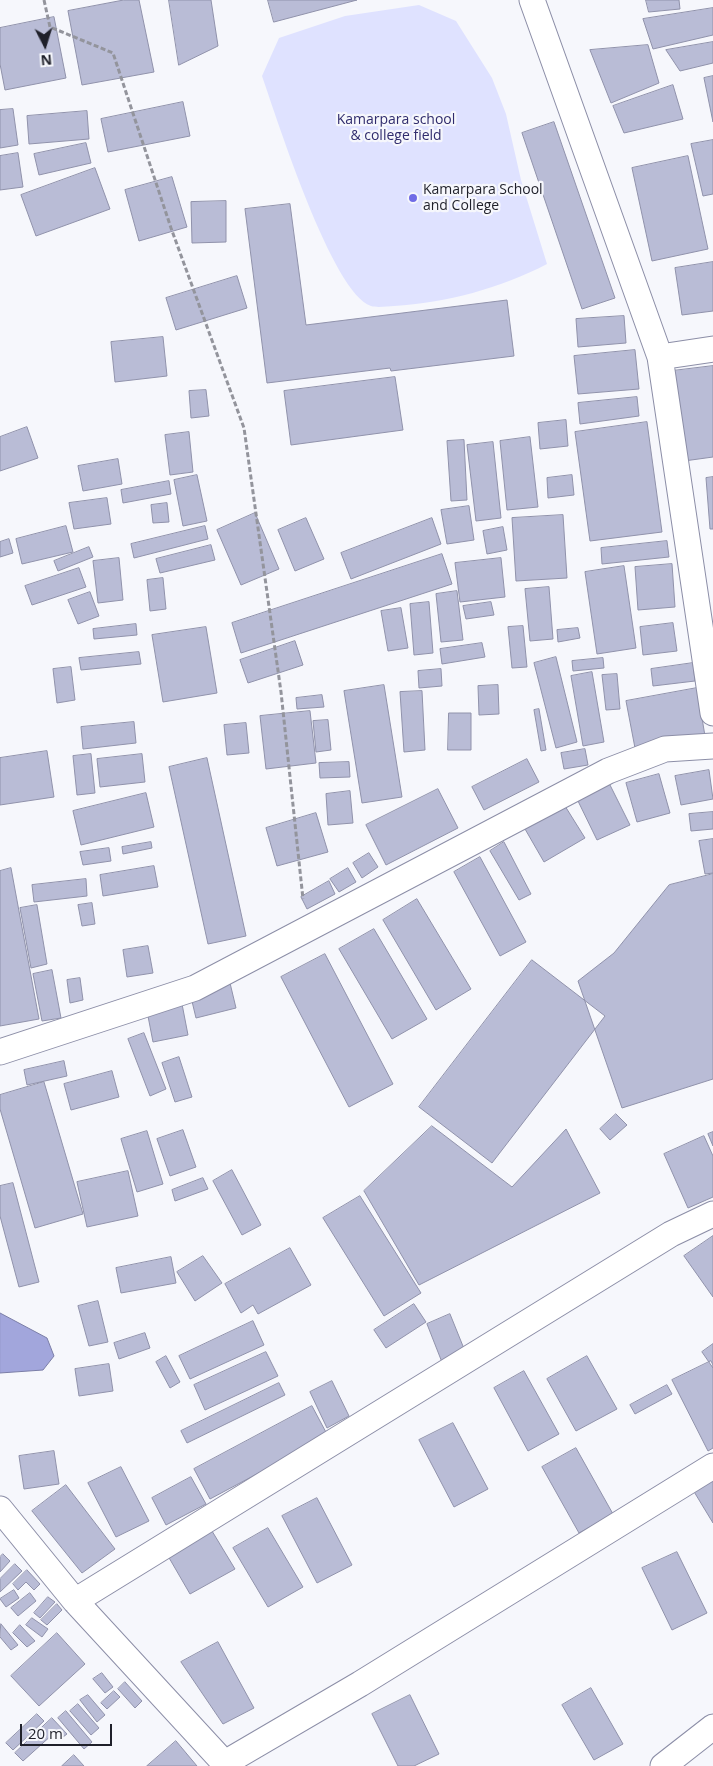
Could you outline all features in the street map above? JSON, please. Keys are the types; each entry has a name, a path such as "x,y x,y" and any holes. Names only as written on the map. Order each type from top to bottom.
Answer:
{"street":[{"path":"532,0 588,151 660,357 713,712"},
{"path":"660,357 713,349"},
{"path":"0,1052 195,988 608,771 665,749 713,746"},
{"path":"75,1601 671,1234 713,1214"},
{"path":"0,1509 75,1601 226,1765 713,1466"},
{"path":"663,1766 713,1727"}],"path":[{"path":"44,0 50,27 113,52 171,228 244,428 281,692 306,930"}],"green space":[{"name":"Kamarpara school & college field","path":"419,5 456,21 492,78 506,114 521,180 547,264 492,287 453,298 433,302 374,307 356,294 340,271 323,239 293,164 262,76 279,38 345,16"}],"water":[{"path":"0,1313 47,1338 54,1356 43,1370 0,1373"}],"building":[{"path":"124,0 139,0 154,72 82,85 68,11"},
{"path":"169,0 211,0 218,46 179,65"},
{"path":"268,0 357,0 274,22"},
{"path":"646,0 679,0 680,9 649,12"},
{"path":"713,8 713,35 653,49 643,19"},
{"path":"54,17 66,78 5,90 0,64 0,28"},
{"path":"713,42 713,63 680,71 666,50"},
{"path":"648,45 659,83 611,103 590,50"},
{"path":"713,76 713,122 704,78"},
{"path":"673,85 683,119 624,133 613,106"},
{"path":"183,102 190,136 108,152 101,119"},
{"path":"13,109 18,145 0,148 0,110"},
{"path":"87,111 89,139 29,144 27,116"},
{"path":"554,122 615,298 582,309 522,133"},
{"path":"713,140 713,194 703,196 691,144"},
{"path":"86,143 91,163 39,175 34,154"},
{"path":"18,153 23,187 0,190 0,156"},
{"path":"688,156 708,249 652,261 632,168"},
{"path":"95,168 110,209 36,236 21,195"},
{"path":"172,177 187,227 139,241 125,190"},
{"path":"226,201 226,242 192,243 191,202"},
{"path":"290,204 306,325 507,300 514,356 391,371 390,368 267,383 245,209"},
{"path":"713,262 713,311 682,315 675,268"},
{"path":"237,276 247,308 176,330 166,298"},
{"path":"624,316 626,343 578,347 576,319"},
{"path":"163,337 167,376 115,382 111,342"},
{"path":"635,350 639,389 578,394 574,356"},
{"path":"713,366 713,457 684,461 672,371"},
{"path":"395,377 403,430 291,445 284,391"},
{"path":"206,390 209,416 191,418 189,391"},
{"path":"637,397 639,416 580,424 578,403"},
{"path":"566,420 568,446 540,449 538,423"},
{"path":"647,422 662,532 590,541 575,432"},
{"path":"27,427 38,458 0,471 0,437"},
{"path":"189,432 193,472 170,475 165,435"},
{"path":"530,437 538,507 507,510 500,441"},
{"path":"464,440 467,500 451,501 447,441"},
{"path":"493,442 501,518 476,521 467,445"},
{"path":"118,459 122,484 83,491 78,466"},
{"path":"197,475 207,521 183,526 174,480"},
{"path":"572,475 574,495 548,498 547,478"},
{"path":"713,477 713,529 710,529 706,478"},
{"path":"169,481 171,494 123,503 121,490"},
{"path":"107,498 111,524 74,529 69,503"},
{"path":"167,503 169,522 153,523 151,505"},
{"path":"469,506 474,540 447,544 441,510"},
{"path":"255,513 279,569 241,585 217,530"},
{"path":"563,515 567,578 516,581 512,518"},
{"path":"306,518 324,559 295,571 278,530"},
{"path":"432,518 441,544 351,579 341,553"},
{"path":"66,526 73,552 22,564 16,539"},
{"path":"205,526 208,539 134,558 131,544"},
{"path":"503,527 507,550 487,554 483,531"},
{"path":"9,539 13,553 0,557 0,542"},
{"path":"667,541 669,557 602,564 601,548"},
{"path":"211,545 215,560 160,573 156,559"},
{"path":"89,547 93,557 58,571 54,561"},
{"path":"442,554 452,584 241,653 232,623"},
{"path":"119,558 123,600 98,603 93,561"},
{"path":"501,558 505,597 460,602 455,563"},
{"path":"672,564 675,607 638,610 635,567"},
{"path":"624,566 636,648 597,654 585,572"},
{"path":"79,568 86,587 32,605 25,586"},
{"path":"163,578 166,609 150,611 147,580"},
{"path":"549,587 553,639 530,641 525,589"},
{"path":"457,591 463,640 441,642 436,594"},
{"path":"90,592 99,616 78,624 68,600"},
{"path":"429,602 433,653 414,655 410,604"},
{"path":"491,602 494,615 466,619 463,606"},
{"path":"401,608 408,648 388,651 381,611"},
{"path":"673,623 677,651 643,655 640,627"},
{"path":"136,624 137,635 94,639 93,629"},
{"path":"523,626 527,667 512,668 508,627"},
{"path":"206,627 217,693 163,702 152,635"},
{"path":"578,628 580,638 558,642 557,630"},
{"path":"295,641 303,665 248,683 240,660"},
{"path":"482,643 485,657 442,664 440,649"},
{"path":"139,652 141,664 81,670 79,658"},
{"path":"556,657 577,742 556,748 534,663"},
{"path":"603,658 604,668 573,671 572,661"},
{"path":"693,663 695,681 653,686 651,669"},
{"path":"71,667 75,700 57,703 53,669"},
{"path":"441,669 442,686 419,688 418,671"},
{"path":"592,672 604,742 583,746 571,676"},
{"path":"617,674 620,709 606,710 602,675"},
{"path":"384,685 402,797 362,803 344,691"},
{"path":"498,685 499,714 479,715 478,686"},
{"path":"697,688 705,736 635,748 626,701"},
{"path":"422,691 425,750 404,752 400,692"},
{"path":"322,695 324,707 297,709 296,698"},
{"path":"539,709 546,750 541,751 534,710"},
{"path":"310,711 316,763 266,769 260,716"},
{"path":"449,713 471,713 471,750 448,750"},
{"path":"328,720 331,750 316,752 313,721"},
{"path":"134,722 136,743 83,749 81,727"},
{"path":"246,723 249,753 227,755 224,725"},
{"path":"585,749 588,765 564,769 561,753"},
{"path":"47,751 54,797 0,805 0,758"},
{"path":"91,754 95,793 77,795 73,756"},
{"path":"142,754 145,782 100,787 97,759"},
{"path":"207,758 246,936 208,944 169,767"},
{"path":"527,759 539,782 484,810 472,787"},
{"path":"349,762 350,777 320,778 319,763"},
{"path":"709,770 713,799 681,805 675,776"},
{"path":"659,774 670,813 637,822 626,783"},
{"path":"610,785 630,825 597,840 578,801"},
{"path":"438,789 458,828 386,865 366,825"},
{"path":"350,791 353,823 328,825 326,794"},
{"path":"146,793 154,827 81,845 73,811"},
{"path":"565,806 585,838 544,862 525,829"},
{"path":"713,812 713,829 691,831 689,814"},
{"path":"316,813 328,852 277,866 266,828"},
{"path":"713,839 713,873 705,874 699,841"},
{"path":"151,842 152,848 123,854 122,847"},
{"path":"504,842 531,894 519,900 490,851"},
{"path":"109,848 111,861 83,865 80,852"},
{"path":"369,853 378,867 362,878 353,863"},
{"path":"480,857 526,942 500,956 454,872"},
{"path":"154,866 158,887 103,896 100,875"},
{"path":"11,868 39,1019 0,1026 0,871"},
{"path":"348,868 356,882 339,892 330,879"},
{"path":"713,874 713,1079 622,1108 578,981 614,953 669,885"},
{"path":"86,879 87,896 34,902 32,885"},
{"path":"329,881 335,894 307,909 301,897"},
{"path":"417,899 471,989 436,1010 383,920"},
{"path":"92,903 95,924 82,926 78,905"},
{"path":"37,905 47,964 31,968 20,908"},
{"path":"374,929 427,1019 392,1039 339,949"},
{"path":"148,946 153,973 127,977 123,950"},
{"path":"325,954 393,1084 349,1107 281,977"},
{"path":"532,960 605,1016 492,1163 419,1107"},
{"path":"52,970 61,1018 42,1021 33,974"},
{"path":"80,978 83,1000 70,1003 67,980"},
{"path":"230,983 236,1008 196,1018 190,993"},
{"path":"182,1004 188,1035 153,1042 147,1011"},
{"path":"144,1033 166,1089 150,1096 128,1039"},
{"path":"179,1057 192,1097 175,1102 162,1063"},
{"path":"64,1061 67,1076 27,1085 24,1070"},
{"path":"112,1071 119,1097 71,1110 64,1084"},
{"path":"44,1082 83,1214 35,1228 0,1109 0,1095"},
{"path":"616,1114 627,1125 610,1140 600,1129"},
{"path":"432,1126 512,1187 566,1129 600,1193 419,1285 364,1191"},
{"path":"183,1130 196,1167 170,1176 157,1139"},
{"path":"147,1131 163,1184 137,1192 121,1139"},
{"path":"713,1132 713,1146 708,1134"},
{"path":"704,1136 713,1156 713,1197 688,1208 664,1154"},
{"path":"232,1170 261,1225 242,1235 213,1181"},
{"path":"128,1171 138,1216 87,1227 77,1182"},
{"path":"203,1178 208,1189 175,1201 172,1190"},
{"path":"13,1183 39,1282 19,1287 0,1216 0,1186"},
{"path":"360,1196 421,1293 384,1316 323,1218"},
{"path":"713,1236 713,1297 684,1256"},
{"path":"290,1248 311,1285 258,1314 253,1305 241,1313 225,1284"},
{"path":"203,1256 222,1283 195,1301 177,1272"},
{"path":"171,1257 176,1283 121,1293 116,1268"},
{"path":"98,1301 108,1342 89,1346 78,1306"},
{"path":"414,1304 426,1322 386,1348 374,1330"},
{"path":"450,1314 471,1366 447,1375 427,1324"},
{"path":"253,1321 264,1345 190,1379 179,1356"},
{"path":"145,1333 150,1348 119,1359 114,1343"},
{"path":"713,1344 713,1368 702,1352"},
{"path":"266,1352 278,1376 205,1410 194,1385"},
{"path":"166,1356 180,1382 170,1388 156,1362"},
{"path":"587,1356 617,1409 576,1431 547,1379"},
{"path":"711,1361 713,1365 713,1448 708,1451 672,1380"},
{"path":"109,1364 113,1391 79,1396 75,1369"},
{"path":"524,1371 559,1434 528,1451 494,1388"},
{"path":"332,1381 349,1416 327,1428 310,1392"},
{"path":"279,1383 285,1395 187,1443 181,1431"},
{"path":"667,1385 672,1394 635,1414 630,1405"},
{"path":"312,1406 328,1436 210,1499 194,1469"},
{"path":"453,1423 488,1489 454,1507 419,1440"},
{"path":"576,1448 613,1514 579,1533 542,1467"},
{"path":"54,1451 59,1484 24,1489 19,1456"},
{"path":"121,1467 149,1521 116,1537 88,1483"},
{"path":"191,1477 206,1504 166,1525 152,1498"},
{"path":"713,1478 713,1523 693,1490"},
{"path":"66,1485 115,1549 82,1573 32,1511"},
{"path":"317,1498 352,1565 317,1583 282,1516"},
{"path":"268,1528 303,1587 268,1607 233,1548"},
{"path":"212,1531 235,1569 190,1594 168,1556"},
{"path":"677,1552 707,1613 672,1630 642,1568"},
{"path":"3,1554 10,1561 0,1572 0,1557"},
{"path":"15,1564 22,1571 0,1592 0,1579"},
{"path":"27,1570 40,1584 34,1590 26,1582 18,1590 13,1584"},
{"path":"14,1590 19,1598 6,1607 0,1599"},
{"path":"30,1593 36,1601 18,1616 11,1608"},
{"path":"48,1597 55,1602 40,1618 34,1613"},
{"path":"57,1604 62,1610 47,1625 41,1620"},
{"path":"32,1618 48,1629 42,1637 26,1625"},
{"path":"1,1624 18,1645 11,1650 0,1637"},
{"path":"20,1625 35,1641 27,1647 13,1633"},
{"path":"57,1633 85,1664 39,1706 11,1676"},
{"path":"218,1642 254,1708 223,1724 181,1662"},
{"path":"102,1673 113,1687 105,1693 93,1679"},
{"path":"125,1682 142,1701 135,1708 118,1689"},
{"path":"591,1688 623,1744 594,1760 562,1705"},
{"path":"114,1691 120,1697 107,1709 101,1703"},
{"path":"88,1695 105,1715 97,1722 80,1700"},
{"path":"410,1695 439,1754 414,1766 398,1766 372,1714"},
{"path":"78,1704 99,1728 91,1735 70,1711"},
{"path":"66,1711 92,1742 84,1749 58,1718"},
{"path":"37,1714 44,1721 13,1750 6,1743"},
{"path":"52,1718 67,1734 59,1740 53,1734 23,1761 15,1753"},
{"path":"176,1741 197,1766 147,1766"},
{"path":"74,1755 84,1766 62,1766"}],"place":[{"name":"Kamarpara School and College","path":"413,198"}]}
